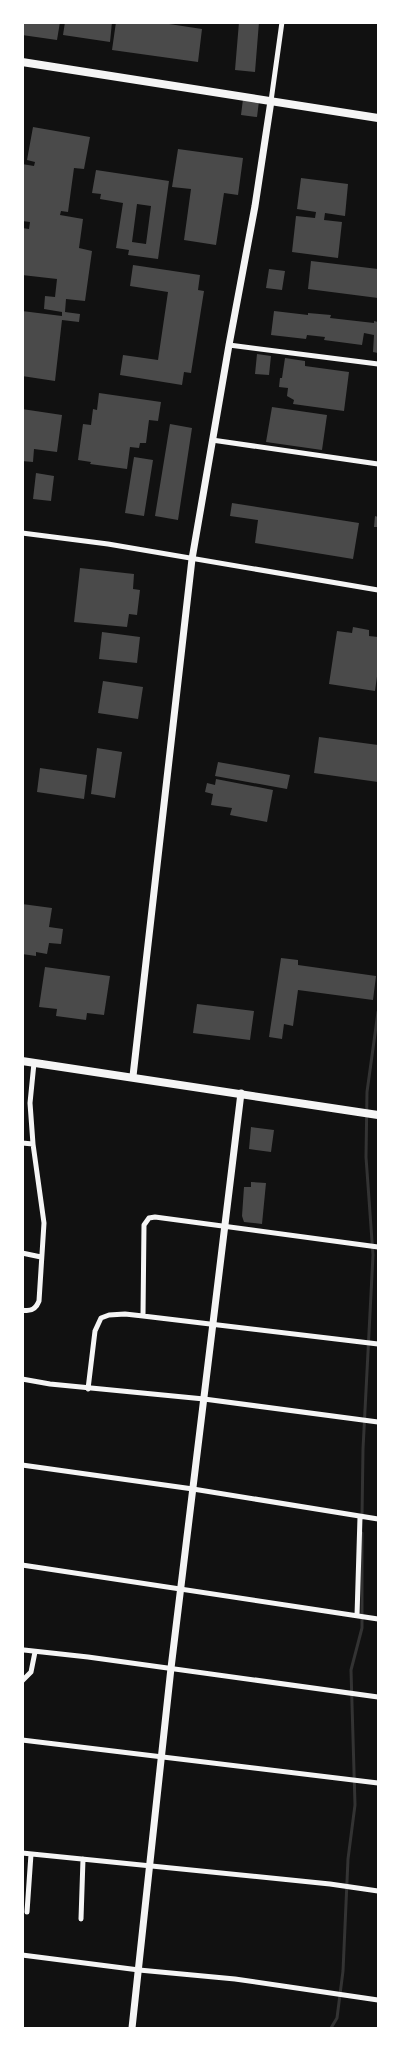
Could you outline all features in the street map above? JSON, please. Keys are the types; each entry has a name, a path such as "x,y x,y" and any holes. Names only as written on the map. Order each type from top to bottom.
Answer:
{"main road":[{"path":"22,62 378,118"},
{"path":"22,1061 133,1076 376,1114"}],"street":[{"path":"133,1076 192,559 255,206 282,22"},
{"path":"229,345 378,364"},
{"path":"213,440 378,464"},
{"path":"22,533 108,544 378,590"},
{"path":"22,1310 33,1310 37,1307 40,1292 44,1224 33,1144 30,1103 34,1062"},
{"path":"132,2028 181,1590 241,1093"},
{"path":"22,1143 33,1144"},
{"path":"143,1316 144,1225 146,1220 155,1217 378,1247"},
{"path":"22,1254 41,1257"},
{"path":"88,1389 95,1331 101,1318 108,1316 125,1314 378,1344"},
{"path":"22,1379 88,1389 204,1399 378,1422"},
{"path":"24,1466 193,1489 375,1519"},
{"path":"358,1616 361,1517"},
{"path":"22,1564 378,1619"},
{"path":"24,1650 172,1668 378,1697"},
{"path":"22,1682 31,1672 35,1652"},
{"path":"22,1740 378,1783"},
{"path":"22,1853 330,1884 378,1891"},
{"path":"27,1912 31,1854"},
{"path":"81,1919 83,1859"},
{"path":"22,1955 139,1970 235,1979 378,2000"}],"building":[{"path":"22,22 60,22 57,40 22,35"},
{"path":"65,22 112,22 110,42 63,35"},
{"path":"116,22 156,22 202,29 198,62 112,50"},
{"path":"239,22 259,22 255,72 235,70"},
{"path":"243,99 259,101 257,117 241,115"},
{"path":"33,127 90,137 84,169 74,168 68,212 61,211 60,215 83,219 79,248 92,251 85,301 66,299 65,312 80,314 79,322 62,320 55,381 22,376 22,311 62,316 62,312 44,309 45,296 55,297 57,279 22,275 22,228 29,229 30,222 22,221 22,164 34,166 35,162 27,160"},
{"path":"178,149 243,158 238,195 224,193 216,245 184,240 191,189 172,187"},
{"path":"96,170 169,181 158,259 128,255 129,250 116,248 123,203 100,199 101,194 92,193","holes":["137,204 151,206 146,244 132,242"]},
{"path":"301,178 348,184 345,216 325,213 324,220 342,222 338,258 292,252 296,216 315,218 316,212 297,209"},
{"path":"311,261 378,269 378,298 308,289"},
{"path":"133,265 200,275 198,290 204,291 191,373 184,372 182,385 120,375 123,355 158,360 168,292 130,286"},
{"path":"269,269 285,271 282,290 266,288"},
{"path":"274,311 308,315 308,313 331,315 330,318 378,322 378,353 373,352 374,335 364,333 362,345 324,340 325,337 307,335 306,339 271,335"},
{"path":"257,354 271,356 269,375 255,374"},
{"path":"285,358 305,361 305,366 349,372 344,411 293,404 294,400 287,396 288,388 279,387"},
{"path":"99,393 161,402 158,421 149,420 146,443 140,443 139,448 130,447 127,469 90,464 91,462 78,460 83,424 91,425 93,409 97,410"},
{"path":"272,407 327,415 322,450 266,442"},
{"path":"22,409 62,415 57,452 34,449 33,462 22,461"},
{"path":"170,424 192,428 178,520 155,516"},
{"path":"134,457 153,460 144,516 125,513"},
{"path":"36,473 54,476 51,501 33,499"},
{"path":"232,503 359,523 353,559 255,543 258,520 230,516"},
{"path":"375,516 378,517 378,527 374,527"},
{"path":"80,568 134,574 133,589 140,590 137,615 129,614 127,627 74,622"},
{"path":"353,627 369,630 369,636 378,637 378,669 375,691 329,684 337,631 352,633"},
{"path":"102,632 140,637 137,663 99,659"},
{"path":"103,681 143,687 138,719 98,713"},
{"path":"319,737 378,745 378,782 314,773"},
{"path":"97,748 122,752 115,798 91,794"},
{"path":"218,762 290,775 287,789 215,776"},
{"path":"40,768 87,775 84,799 37,792"},
{"path":"216,779 273,790 267,822 230,815 232,808 211,805 213,794 205,792 207,783 215,785"},
{"path":"22,904 52,908 49,927 63,929 61,944 49,943 47,954 36,952 36,956 22,954"},
{"path":"281,958 298,960 298,965 376,976 373,1000 298,990 293,1026 284,1024 282,1039 269,1037"},
{"path":"45,967 110,976 104,1015 87,1013 86,1020 56,1016 57,1009 39,1007"},
{"path":"197,1004 254,1011 250,1040 193,1033"},
{"path":"251,1127 274,1130 271,1152 249,1149"},
{"path":"251,1182 266,1183 262,1224 244,1222 242,1216 244,1187 251,1187"}],"waterway":[{"path":"362,1517 363,1449 373,1255 366,1157 367,1092 378,1012"},
{"path":"331,2028 337,2018 343,1971 348,1859 355,1805 351,1670 362,1628 362,1533"}]}
